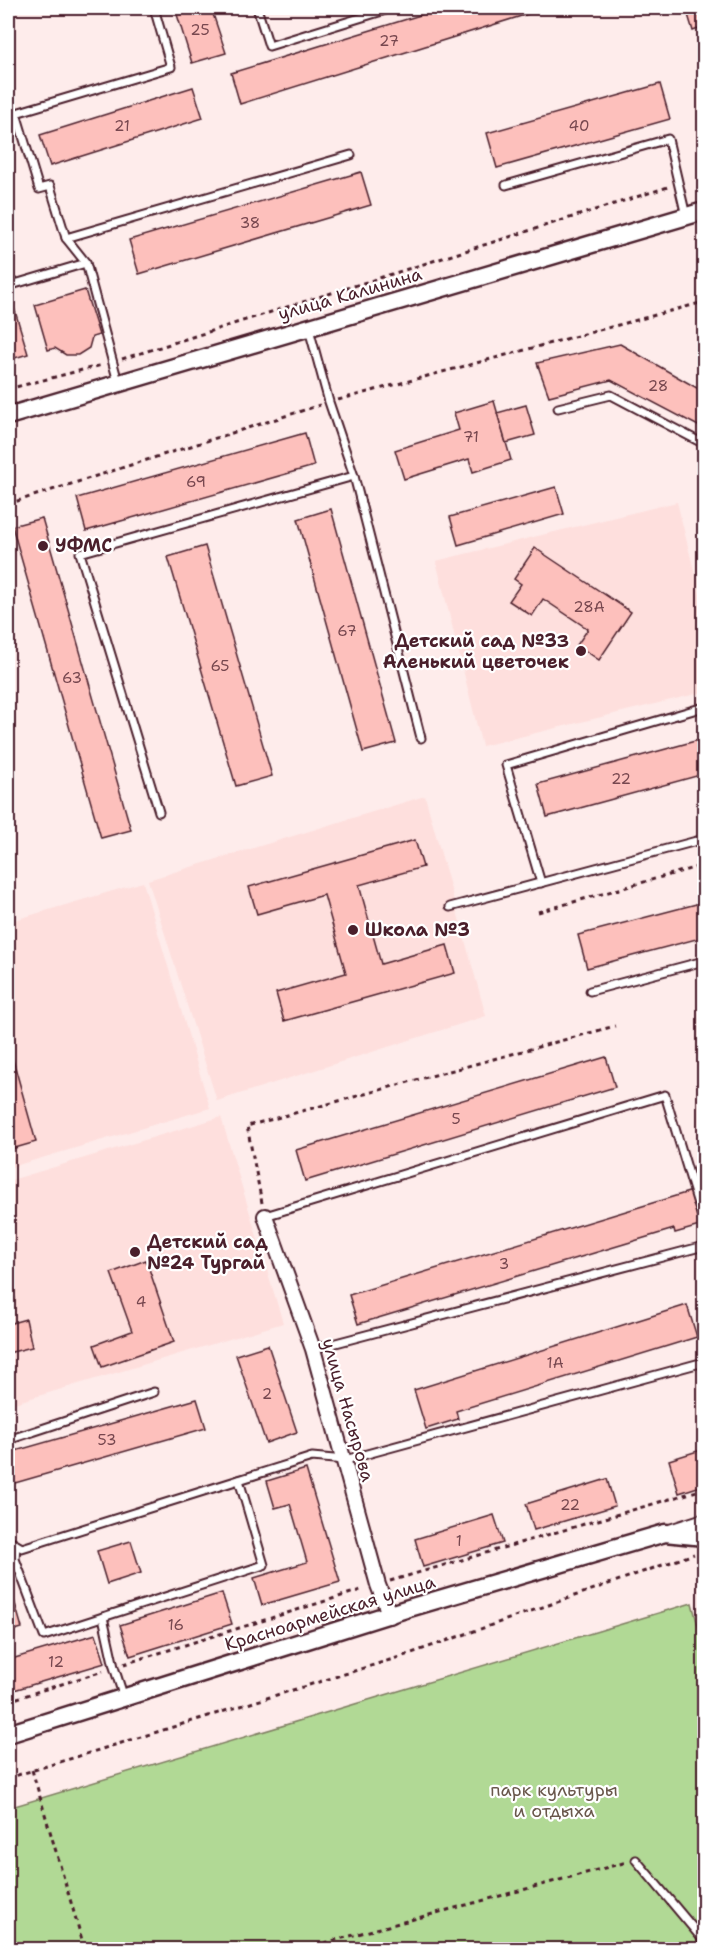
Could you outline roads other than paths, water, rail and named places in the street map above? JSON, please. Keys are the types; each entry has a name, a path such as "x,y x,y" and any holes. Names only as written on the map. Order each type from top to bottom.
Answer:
{"street":[{"name":"улица Калинина","path":"8,416 705,211"},
{"name":"улица Насырова","path":"265,1216 313,1349 378,1585 390,1616"},
{"path":"665,1533 705,1521"},
{"path":"665,1533 705,1537"},
{"name":"Красноармейская улица","path":"8,1734 390,1616 409,1608 665,1533"}],"lane":[{"path":"118,382 86,263 66,238 50,186 39,189 16,113 171,68 154,8"},
{"path":"257,8 269,46 392,8"},
{"path":"506,185 668,139 686,216"},
{"path":"66,238 351,155"},
{"path":"8,286 86,263"},
{"path":"308,327 329,402 354,476 421,738"},
{"path":"558,408 611,395 705,444"},
{"path":"159,812 80,553 354,476"},
{"path":"541,883 506,765 705,707"},
{"path":"450,907 705,839"},
{"path":"590,991 705,961"},
{"path":"265,1216 666,1095 705,1224"},
{"path":"313,1349 705,1246"},
{"path":"8,1540 22,1548 312,1457 345,1460 705,1362"},
{"path":"8,1440 154,1392"},
{"path":"16,1545 15,1559 44,1636 264,1565 239,1480"},
{"path":"103,1617 114,1667 124,1698"},
{"path":"636,1860 705,1941"}],"place":[{"name":"УФМС","path":"43,546"},
{"name":"Детский сад №33 Аленький цветочек","path":"581,651"},
{"name":"Школа №3","path":"353,930"},
{"name":"Детский сад №24 Тургай","path":"135,1252"}],"park label":[{"name":"парк культуры и отдыха","path":"554,1800"}]}
